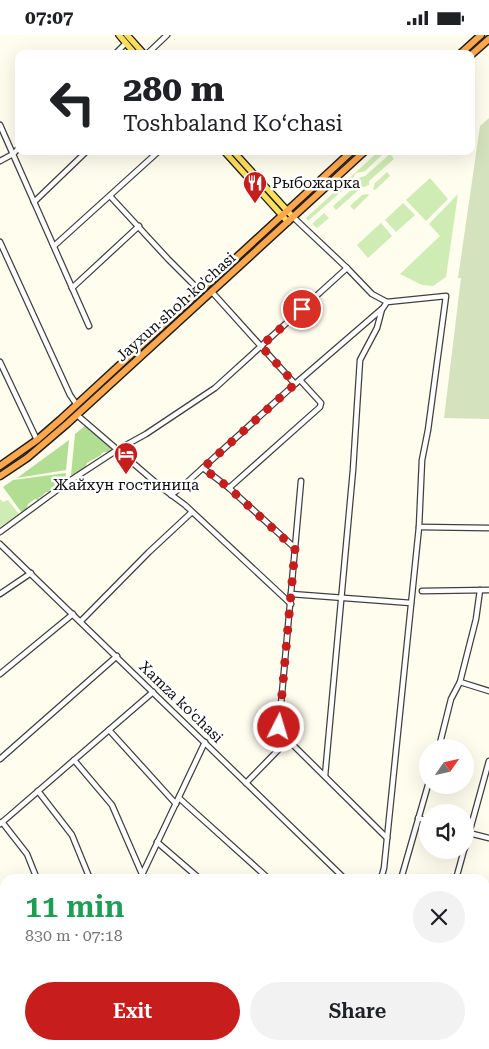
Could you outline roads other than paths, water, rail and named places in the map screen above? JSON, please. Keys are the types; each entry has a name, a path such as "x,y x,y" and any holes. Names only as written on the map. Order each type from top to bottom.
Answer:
{"highway":[{"path":"464,50 480,35"},
{"path":"475,51 488,37"},
{"name":"Jayxun shoh ko'chasi","path":"0,466 37,440 77,405 348,155"},
{"name":"Jayxun shoh ko'chasi","path":"0,477 27,458 77,415 361,155"},
{"path":"344,159 350,165"}],"main road":[{"path":"119,35 132,50"},
{"path":"127,35 141,50"},
{"path":"228,155 290,219"},
{"path":"236,155 284,213"}],"street":[{"path":"150,50 167,35"},
{"path":"119,50 126,43"},
{"path":"0,125 89,326"},
{"path":"0,161 13,154"},
{"path":"34,202 83,155"},
{"path":"54,246 155,155"},
{"path":"110,196 200,291"},
{"path":"290,219 347,268 372,293 388,302 446,296 422,461 419,527 382,874"},
{"path":"72,287 139,226"},
{"path":"0,242 70,395 77,405"},
{"path":"0,532 68,482 117,450 146,434 214,388 347,268"},
{"path":"212,291 295,384"},
{"path":"171,495 388,302"},
{"path":"325,776 353,470 360,360 376,329 383,308"},
{"path":"0,362 37,440"},
{"path":"229,488 320,407 321,403 318,398 300,380"},
{"path":"77,415 192,512 290,604"},
{"path":"203,468 229,488 295,549"},
{"path":"282,745 279,727 301,481"},
{"path":"81,621 149,552 192,512"},
{"path":"419,527 489,528"},
{"name":"Xamza ko'chasi","path":"0,543 340,874"},
{"path":"0,594 31,573"},
{"path":"441,739 451,699 460,682 476,619 480,590"},
{"path":"422,591 489,590"},
{"path":"291,594 411,603"},
{"path":"0,674 73,614"},
{"path":"0,759 116,657"},
{"path":"460,682 489,691"},
{"path":"35,874 27,854 1,823 153,692"},
{"path":"109,730 176,805"},
{"path":"246,783 288,740 387,838"},
{"path":"142,873 205,742"},
{"path":"74,760 112,805 142,873"},
{"path":"474,809 489,761"},
{"path":"38,791 72,835 88,874"},
{"path":"402,874 425,794"},
{"path":"179,798 263,874"},
{"path":"474,834 489,839"},
{"path":"157,842 194,874"},
{"path":"458,874 462,859"}],"place":[{"name":"Рыбожарка","path":"255,204"},
{"name":"Жайхун гостиница","path":"126,475"}]}
